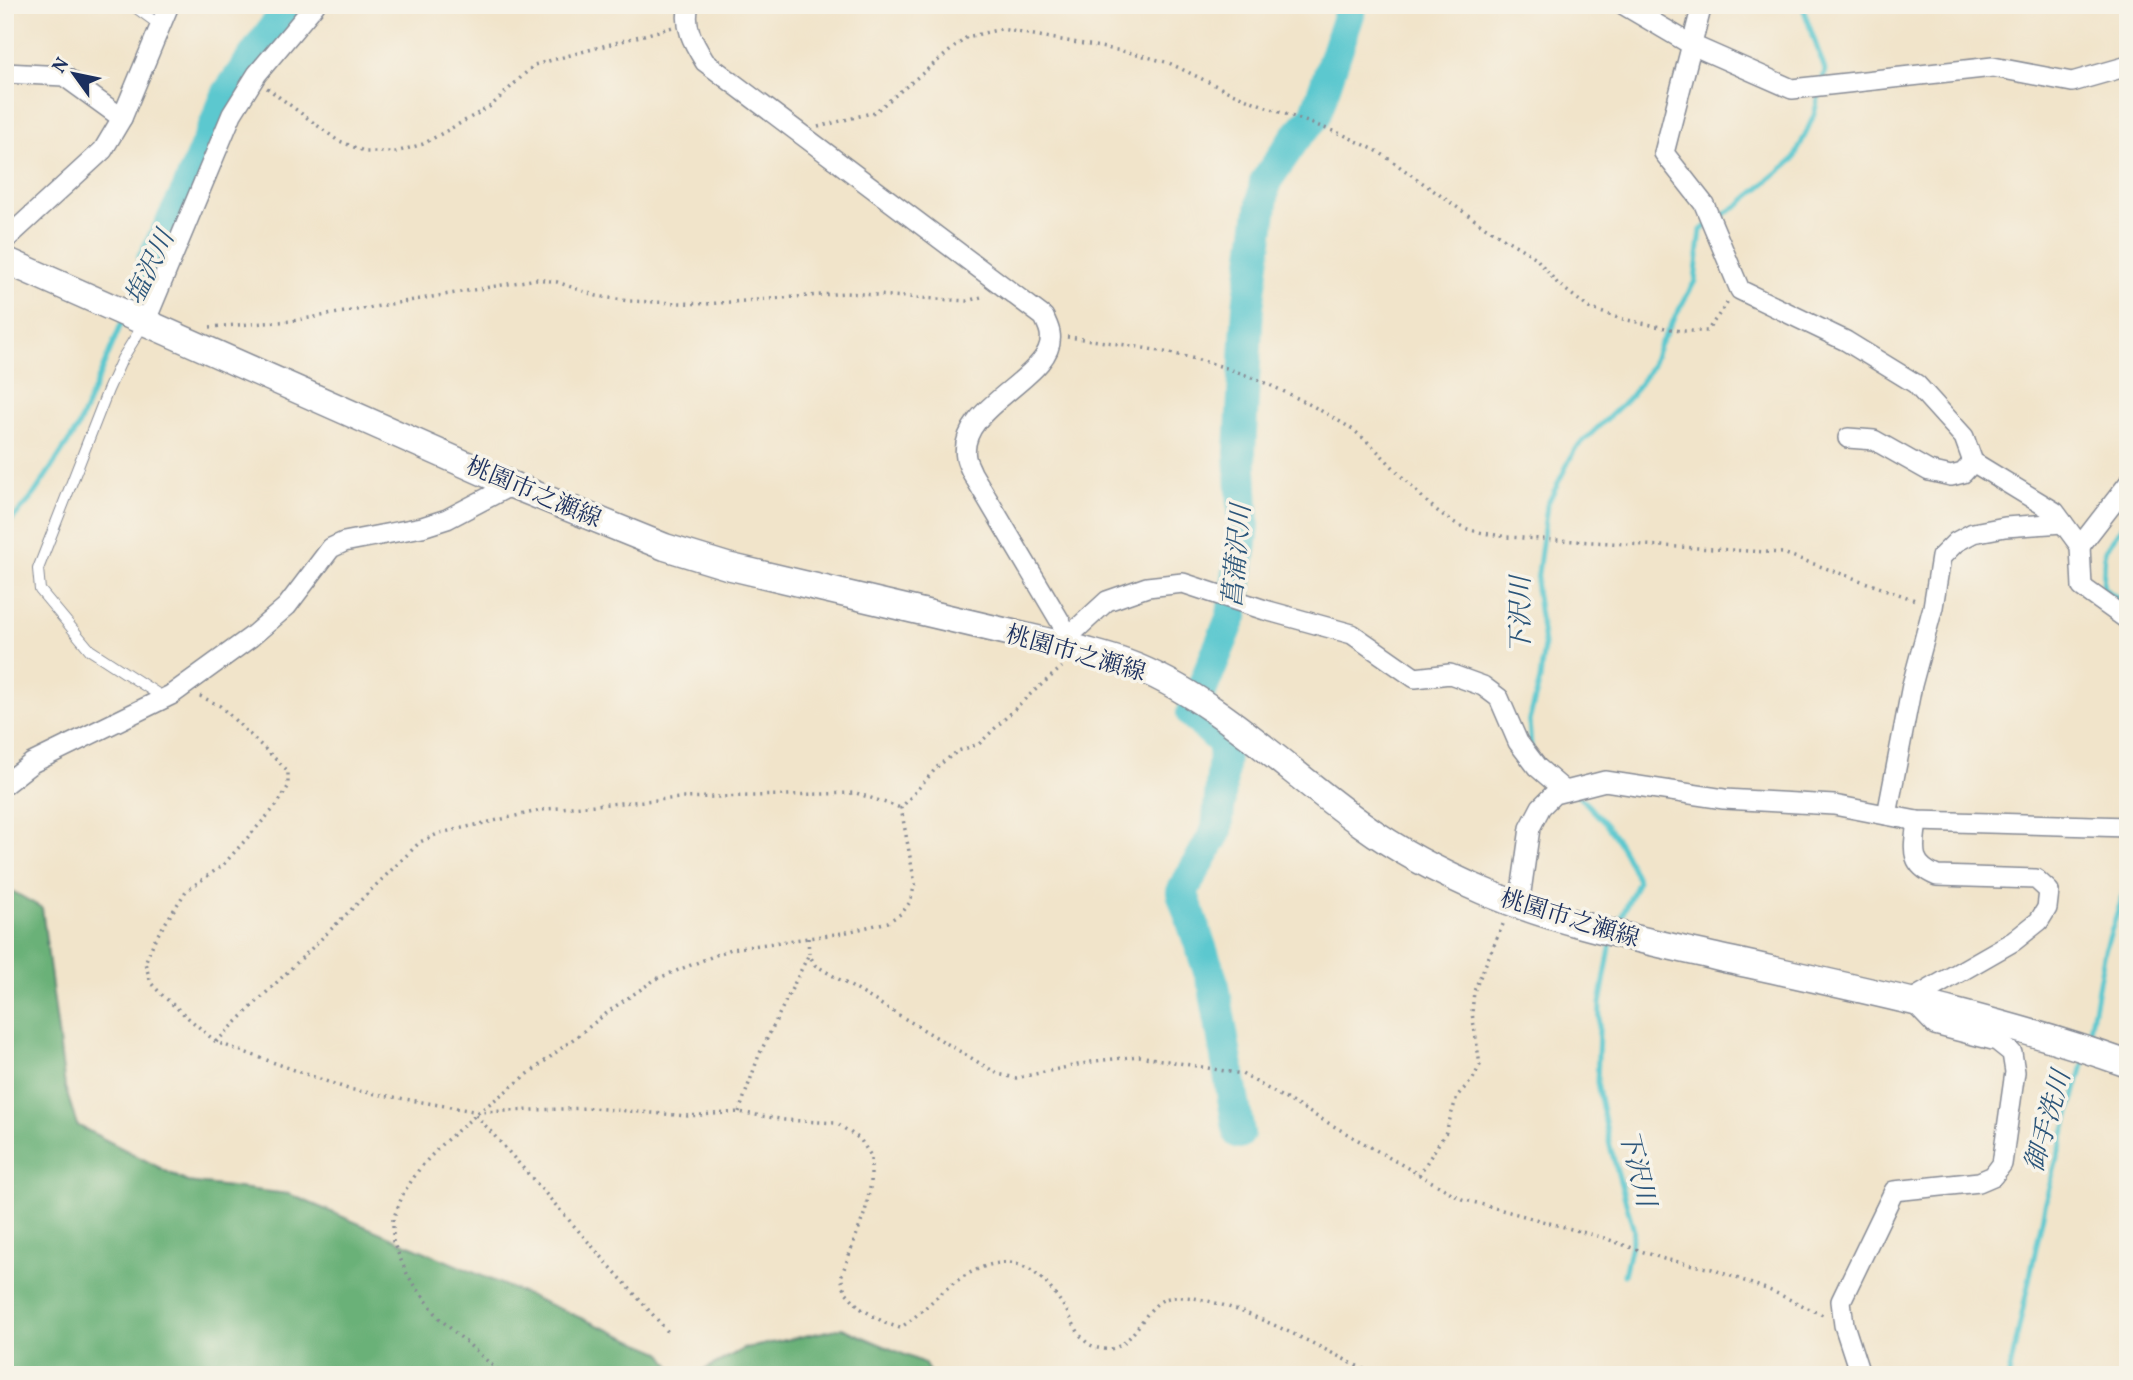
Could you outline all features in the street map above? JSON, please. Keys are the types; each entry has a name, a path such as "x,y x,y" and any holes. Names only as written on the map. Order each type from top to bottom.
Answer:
{"main road":[{"name":"桃園市之瀬線","path":"5,260 512,485 665,547 727,566 1076,645 1127,663 1170,683 1207,706 1381,837 1435,869 1516,904 1648,942 1911,1000 2037,1034 2119,1060"}],"street":[{"path":"5,240 103,150 122,118 169,5"},
{"path":"145,320 232,114 254,78 315,5"},
{"path":"1623,5 1692,45 1792,89 1993,67 2072,82 2128,66"},
{"path":"1703,5 1664,153 1704,204 1740,290 1846,341 1916,384 1964,437 1973,462 2055,512 2080,546 2081,587 2128,620"},
{"path":"689,14 690,38 705,62 748,97 800,133 1044,317 1051,335 1046,354 978,419 967,438 965,456 971,473 1076,645 1107,601 1147,587 1183,583 1265,610 1353,634 1415,678 1450,674 1483,687 1499,698 1518,742 1537,767 1565,790"},
{"path":"5,74 64,76 122,118"},
{"path":"1848,439 1874,440 1929,471 1951,477 1963,473 1973,462"},
{"path":"2080,546 2128,484"},
{"path":"5,784 32,763 164,698 251,637 287,606 331,548 344,542 422,527 447,519 512,485"},
{"path":"1887,815 1912,685 1933,607 1941,557 1956,542 1973,533 2005,527 2063,523"},
{"path":"1516,904 1530,828 1541,807 1554,794 1605,780 1724,799 1834,805 1917,821 2120,827"},
{"path":"1858,1375 1844,1325 1841,1301 1894,1191 1979,1182 1993,1176 2001,1164 2015,1072 2012,1053 1997,1041 1935,1025 1911,1000 2014,941 2031,928 2047,908 2049,891 2036,879 1937,876 1923,870 1914,854 1917,821"}],"lane":[{"path":"132,5 161,26"},
{"path":"145,320 122,359 108,390 38,569 40,590 90,650 164,698"}],"path":[{"path":"254,78 337,140 366,152 396,152 424,144 491,106 534,65 689,14"},
{"path":"800,133 875,112 968,37 1001,29 1133,53 1169,63 1274,110 1344,135 1379,152 1485,227 1535,257 1558,284 1590,307 1619,318 1680,331 1707,331 1740,290"},
{"path":"190,340 199,327 292,321 537,279 557,282 597,296 629,301 706,304 846,293 967,301 984,297 1002,285"},
{"path":"1051,335 1119,344 1214,364 1279,390 1346,425 1440,512 1466,528 1506,537 1783,553 1933,607"},
{"path":"901,808 939,765 958,751 979,744 1076,645"},
{"path":"183,686 219,706 288,771 288,787 277,805 223,865 186,891 155,939 145,963 151,983 216,1042 348,1089 478,1113 592,1108 688,1116 739,1112 785,1120 835,1123 860,1139 871,1156 871,1183 865,1212 841,1277 845,1291 860,1308 885,1323 900,1328 915,1318 943,1290 976,1270 1005,1261 1024,1266 1045,1283 1080,1337 1091,1348 1108,1350 1127,1340 1151,1308 1164,1299 1181,1297 1225,1306 1260,1319 1375,1375"},
{"path":"216,1042 420,842 440,833 547,809 681,798 856,793 901,808"},
{"path":"503,1375 440,1319 408,1276 393,1242 393,1219 404,1192 419,1168 478,1113 616,1006 656,979 731,949 808,938 888,922 902,913 911,902 915,884 901,808"},
{"path":"1419,1175 1446,1132 1457,1096 1473,1079 1480,1065 1472,1013 1474,991 1516,904"},
{"path":"808,938 809,954 815,965 998,1074 1016,1079 1096,1061 1139,1056 1242,1074 1462,1199 1604,1238 1664,1259 1724,1273 1774,1292 1844,1325"},
{"path":"739,1112 760,1055 809,954"},
{"path":"478,1113 669,1333"}],"green space":[{"path":"5,887 42,908 65,1087 77,1125 187,1182 289,1194 661,1352 677,1375 5,1375"},
{"path":"842,1328 924,1363 931,1375 695,1375 743,1349"}],"waterway":[{"name":"塩沢川","path":"152,260 187,191 228,93 290,5"},
{"name":"菖蒲沢川","path":"1239,1133 1214,986 1182,892 1217,830 1225,744 1192,713 1232,616 1244,527 1240,452 1248,306 1265,182 1296,137 1315,116 1352,5"},
{"name":"下沢川","path":"1531,747 1529,721 1540,680 1544,644 1536,589 1547,505 1575,449 1631,396 1651,367 1660,344 1695,281 1701,230 1740,204 1794,159 1814,115 1825,70 1802,5"},
{"name":"塩沢川","path":"130,307 152,260"},
{"name":"塩沢川","path":"5,527 30,500 77,429 122,322"},
{"name":"御手洗川","path":"2128,519 2105,550 2103,588 2128,605"},
{"name":"下沢川","path":"1576,794 1613,833 1638,881 1617,926"},
{"name":"御手洗川","path":"2127,822 2128,806"},
{"name":"御手洗川","path":"2088,1041 2105,950 2128,880"},
{"name":"下沢川","path":"1611,942 1600,1004 1597,1083 1610,1146 1634,1231 1624,1275"},
{"name":"御手洗川","path":"2009,1375 2048,1191 2085,1058"}]}
